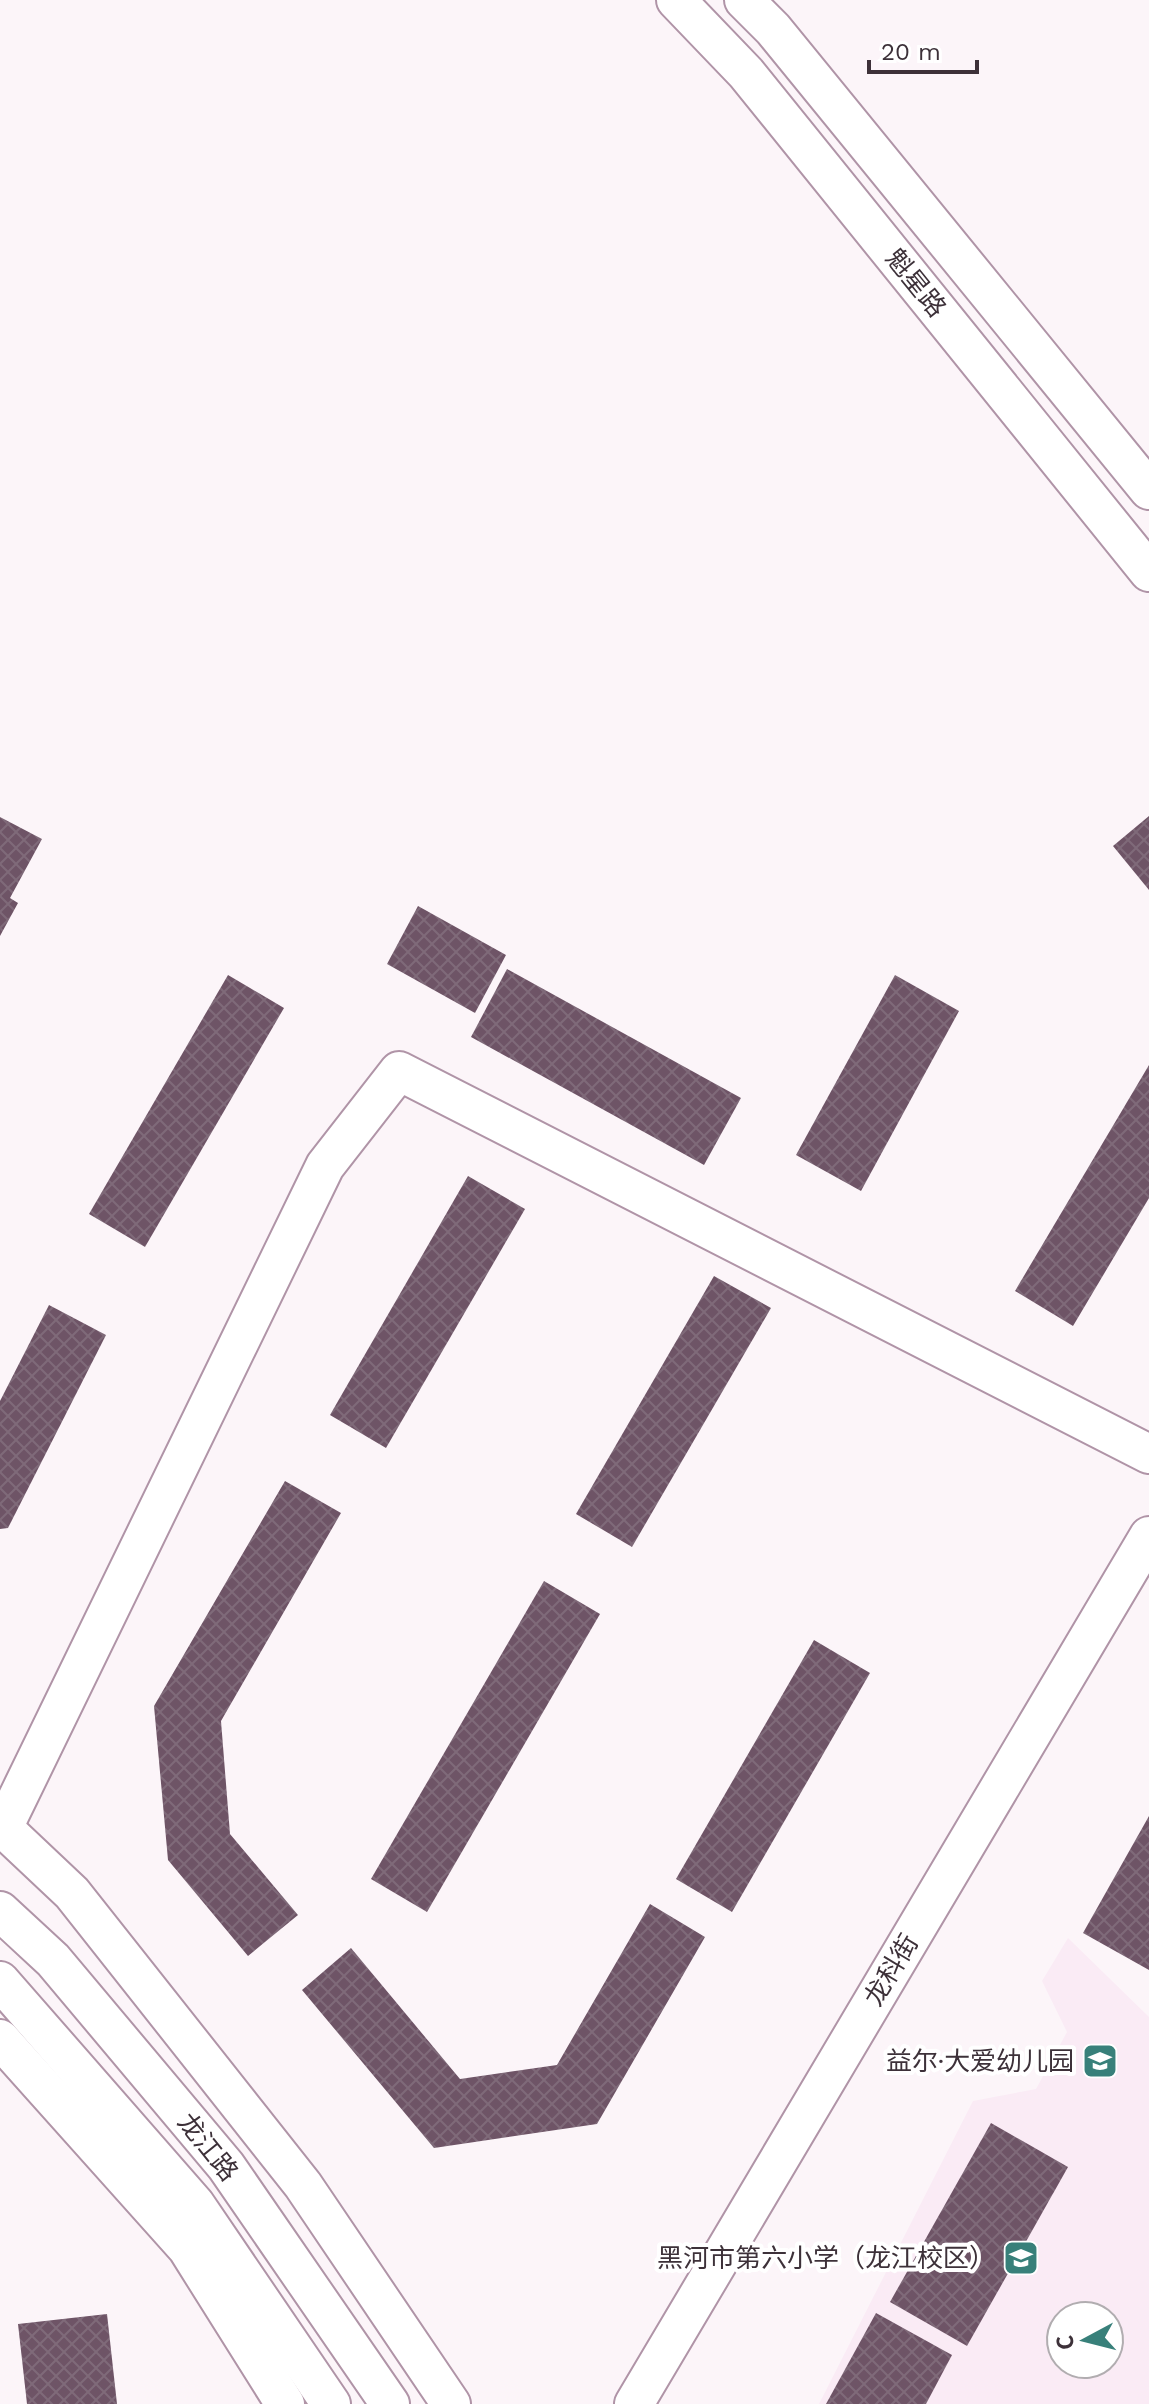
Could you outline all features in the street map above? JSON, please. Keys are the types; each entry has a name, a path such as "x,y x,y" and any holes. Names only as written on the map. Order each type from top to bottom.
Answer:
{"street":[{"name":"魁星路","path":"676,0 746,73 1149,572"},
{"name":"魁星路","path":"744,0 773,29 1149,490"},
{"path":"451,2404 303,2185 72,1893 2,1827 325,1166 399,1071 1149,1454"},
{"name":"龙科街","path":"634,2404 1149,1536"},
{"name":"龙江路","path":"0,1911 53,1960 226,2166 390,2404"},
{"name":"龙江路","path":"0,1981 195,2204 331,2404"},
{"path":"0,2039 187,2248 285,2404"}],"shaded area":[{"name":"黑河市第六小学（龙江校区）","path":"1068,1938 1149,2017 1149,2404 819,2404 973,2101 1036,2089 1067,2032 1042,1981"}],"building":[{"path":"1149,816 1149,890 1113,846"},
{"path":"0,817 42,839 10,898 18,903 0,936"},
{"path":"418,906 506,955 475,1013 387,964"},
{"path":"507,969 741,1098 704,1165 471,1037"},
{"path":"228,975 284,1008 145,1247 89,1214"},
{"path":"895,975 959,1011 861,1191 796,1155"},
{"path":"1149,1065 1149,1198 1073,1326 1015,1291"},
{"path":"468,1176 525,1209 386,1448 330,1415"},
{"path":"714,1276 771,1308 632,1547 576,1514"},
{"path":"49,1305 106,1335 8,1528 0,1529 0,1401"},
{"path":"285,1481 341,1513 221,1721 230,1834 298,1915 248,1956 168,1860 154,1706"},
{"path":"544,1581 600,1614 427,1912 371,1879"},
{"path":"814,1640 870,1673 732,1912 676,1879"},
{"path":"1149,1816 1149,1970 1083,1933"},
{"path":"650,1904 705,1937 597,2124 434,2148 302,1990 351,1948 460,2079 557,2065"},
{"path":"991,2123 1068,2167 967,2346 890,2302"},
{"path":"876,2313 952,2355 926,2404 826,2404"},
{"path":"107,2314 117,2404 27,2404 18,2324"}],"place":[{"name":"益尔·大爱幼儿园","path":"1100,2061"},
{"name":"黑河市第六小学（龙江校区）","path":"1021,2258"}]}
